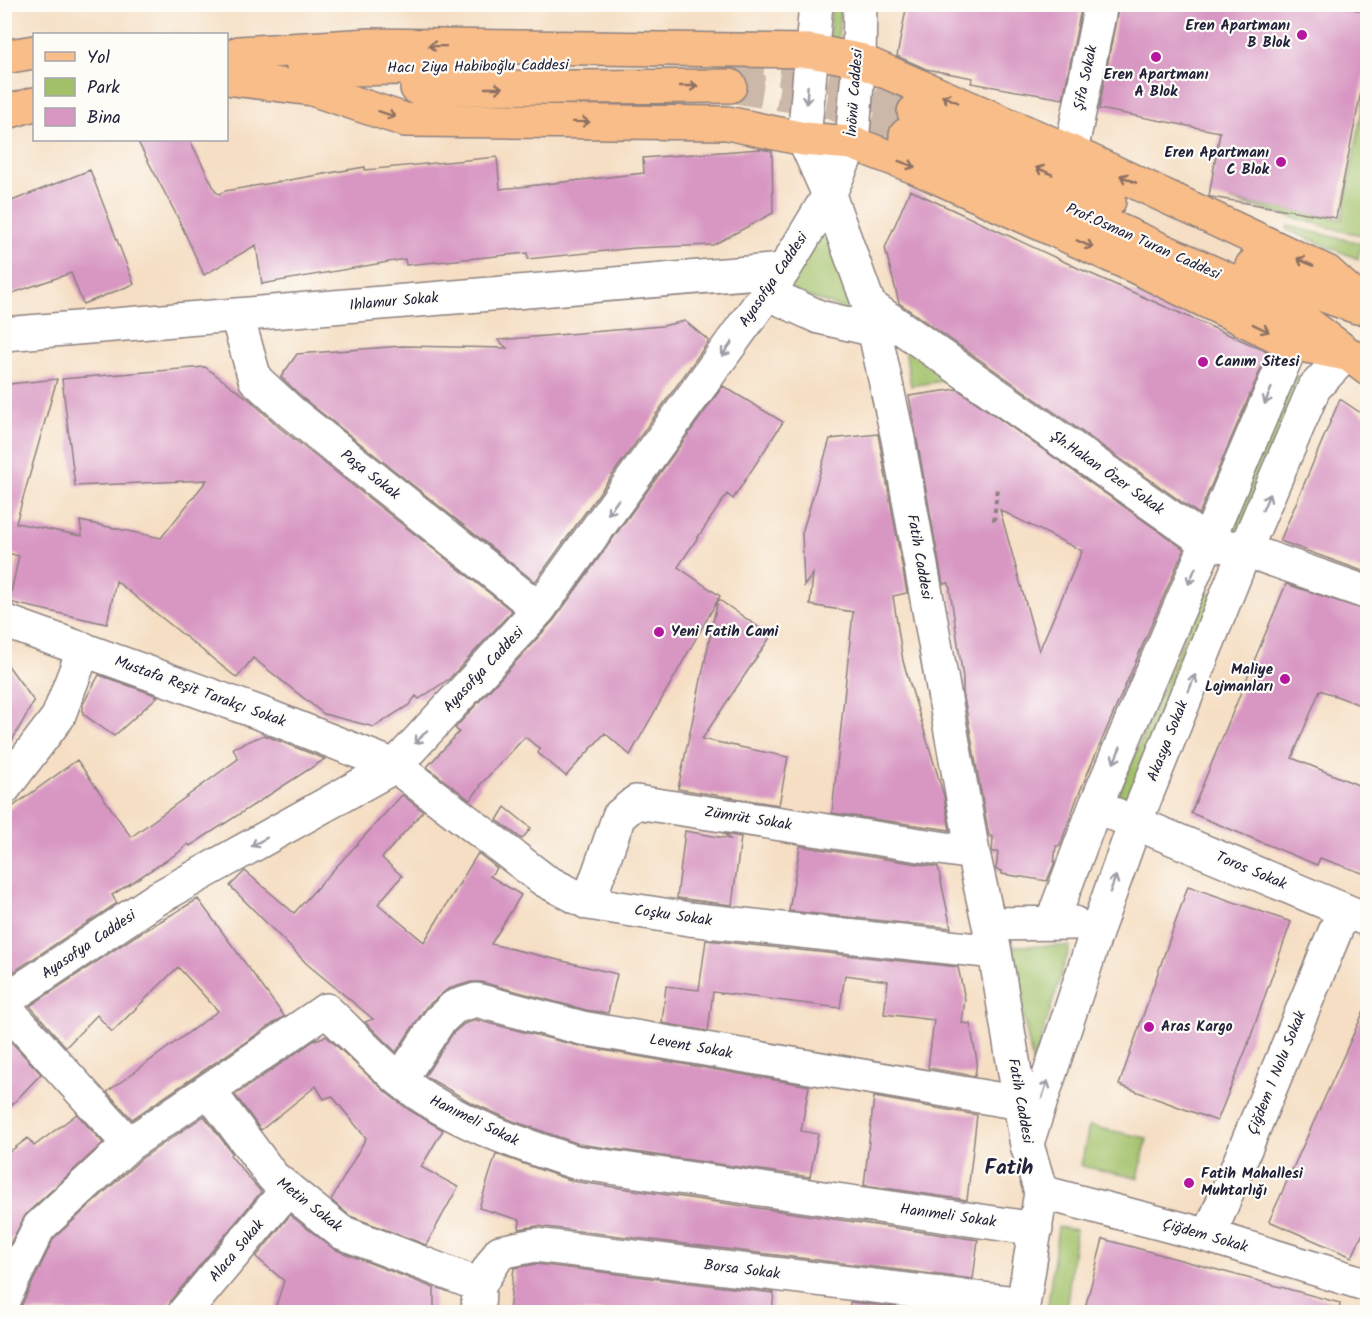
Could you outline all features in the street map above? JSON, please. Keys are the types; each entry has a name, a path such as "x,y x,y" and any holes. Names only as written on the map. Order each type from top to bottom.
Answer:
{"main road":[{"path":"231,61 369,45 810,51 859,60 1071,152 1326,272 1368,310"},
{"path":"4,57 33,52"},
{"name":"Hacı Ziya Habiboğlu Caddesi","path":"231,61 348,69 731,74 312,89 231,61"},
{"path":"312,89 405,120 727,123 804,139 852,143 915,167 1134,266 1292,343 1357,362"},
{"path":"4,114 33,104"},
{"name":"Prof.Osman Turan Caddesi","path":"1357,362 1280,303 910,124 1289,283 1368,310"}],"street":[{"path":"816,4 810,51 804,139 829,195"},
{"name":"İnönü Caddesi","path":"829,195 852,143 859,60 860,4"},
{"name":"Şifa Sokak","path":"1071,152 1101,4"},
{"name":"Ayasofya Caddesi","path":"4,1004 158,898 395,766 539,609 776,281 829,195"},
{"name":"Fatih Caddesi","path":"829,195 872,318 898,439 973,853 992,938 1027,1144 1041,1192 1023,1308"},
{"path":"776,281 819,317 872,318"},
{"name":"Ihlamur Sokak","path":"4,334 237,316 776,281"},
{"name":"Paşa Sokak","path":"237,316 255,379 292,413 539,609"},
{"name":"Şh.Hakan Özer Sokak","path":"872,318 1206,542 1245,550 1368,593"},
{"path":"1052,922 1095,807 1292,343"},
{"name":"Akasya Sokak","path":"1027,1144 1099,924 1135,823 1245,550 1314,388 1357,362"},
{"name":"Mustafa Reşit Tarakçı Sokak","path":"4,621 260,713 395,766"},
{"path":"4,788 58,717 84,649"},
{"name":"Coşku Sokak","path":"395,766 544,880 588,903 689,919 992,938"},
{"name":"Zümrüt Sokak","path":"588,903 619,816 636,802 973,853"},
{"name":"Toros Sokak","path":"1095,807 1356,915"},
{"name":"Çiğdem 1 Nolu Sokak","path":"1209,1236 1356,915"},
{"path":"992,938 1052,922 1099,924"},
{"name":"Levent Sokak","path":"400,1080 439,1021 454,1007 476,1000 582,1028 1020,1103"},
{"path":"4,1004 129,1144"},
{"name":"Hanımeli Sokak","path":"4,1298 39,1227 129,1144 326,1010 400,1080 441,1108 523,1145 575,1162 1036,1229"},
{"name":"Metin Sokak","path":"209,1090 273,1177 341,1232 478,1299"},
{"name":"Alaca Sokak","path":"185,1312 288,1189"},
{"name":"Çiğdem Sokak","path":"1041,1192 1209,1236 1368,1286"},
{"name":"Borsa Sokak","path":"478,1299 500,1252 535,1245 1023,1308"}],"path":[{"path":"994,521 997,487"}],"green space":[{"path":"831,5 841,5 837,48 829,49"},
{"path":"1367,83 1367,233 1363,235 1346,232 1229,200 1342,219"},
{"path":"827,208 859,314 786,289"},
{"path":"1288,226 1361,243 1358,259 1287,230"},
{"path":"904,344 955,379 911,386"},
{"path":"1292,375 1305,380 1238,538 1224,532"},
{"path":"1204,591 1214,596 1127,801 1117,797"},
{"path":"1010,946 1070,946 1033,1065"},
{"path":"1089,1126 1147,1138 1138,1178 1081,1166"},
{"path":"1058,1227 1076,1230 1066,1312 1047,1312"}],"building":[{"path":"907,4 1082,4 1063,99 971,83 973,78 926,69 897,56"},
{"path":"1119,4 1328,4 1368,12 1368,57 1336,218 1211,197 1209,196 1220,132 1099,109"},
{"path":"138,141 190,141 219,194 225,191 365,167 365,170 497,157 500,189 644,173 643,158 760,149 772,151 773,213 713,245 635,248 528,259 527,253 406,265 405,259 262,284 256,245 204,275 178,218"},
{"path":"90,170 134,284 83,304 71,273 4,296 4,204"},
{"name":"Canım Sitesi","path":"910,190 1080,269 1268,352 1199,514 899,303 885,248"},
{"path":"685,321 709,341 535,582 304,399 281,377 297,354 402,346 507,348 498,340 662,326"},
{"path":"205,367 250,400 280,428 512,611 449,679 419,699 416,696 409,705 374,727 324,714 253,658 237,678 116,581 107,624 9,602 19,556 4,552 4,405 9,384 57,379 16,523 82,536 80,521 161,538 207,480 75,486 62,379"},
{"path":"723,386 783,422 733,499 727,494 678,567 720,596 630,755 605,733 566,776 538,753 540,749 525,737 480,785 470,800 427,767 459,732 455,728 554,620"},
{"path":"957,389 1184,549 1077,798 1060,846 1056,846 1054,864 1047,881 1002,874 1002,871 996,870 998,852 992,852 993,837 989,836 963,692 949,583 943,584 909,396","holes":["1000,510 1082,551 1039,651"]},
{"path":"1340,399 1368,418 1368,573 1280,541"},
{"path":"878,434 907,593 893,596 903,661 944,796 950,830 832,813 853,612 810,605 813,574 804,586 802,533 830,439"},
{"name":"Maliye Lojmanları","path":"1286,584 1368,611 1368,708 1320,690 1292,758 1368,789 1368,875 1320,858 1317,865 1191,813"},
{"path":"718,599 771,636 702,739 788,757 779,805 678,789"},
{"path":"4,660 34,701 4,755"},
{"path":"99,675 158,696 114,736 83,714 83,704"},
{"path":"264,735 325,759 190,846 188,844 178,853 112,895 117,903 4,978 4,813 77,760 131,837 238,759 233,748"},
{"path":"402,795 423,811 382,858 402,876 378,904 424,942 478,853 497,868 490,876 521,895 491,944 617,974 608,1013 586,1010 481,982 471,982 448,989 426,1007 396,1052 365,1022 373,1019 307,964 230,886 245,871 294,913"},
{"path":"505,807 531,828 522,839 497,820"},
{"path":"685,831 730,839 724,834 741,837 732,905 677,898"},
{"path":"800,846 938,867 951,928 789,911"},
{"path":"1188,886 1291,922 1247,1047 1217,1121 1119,1085"},
{"path":"198,899 284,1016 132,1119 107,1092 218,1011 178,967 112,1032 97,1015 66,1047 30,1006 137,935"},
{"path":"706,940 958,967 965,999 962,1023 970,1024 977,1061 975,1076 928,1068 934,1020 884,1014 888,981 845,975 840,1008 713,992 708,1031 662,1023 666,986 699,990"},
{"path":"1368,1002 1368,1222 1352,1257 1269,1221"},
{"path":"476,1020 579,1046 809,1086 801,1131 818,1134 810,1177 579,1144 513,1121 470,1102 425,1076 453,1033 464,1024"},
{"path":"4,1034 41,1074 4,1113"},
{"path":"326,1036 388,1094 409,1110 443,1130 421,1167 458,1187 426,1245 350,1216 331,1200 366,1138 332,1096 324,1099 316,1086 261,1130 235,1095 315,1040"},
{"path":"874,1097 977,1115 967,1200 864,1185"},
{"path":"77,1114 103,1143 26,1214 4,1255 4,1156 28,1138 34,1146"},
{"path":"204,1116 232,1153 230,1155 261,1192 171,1300 167,1312 15,1312 21,1306 54,1238 141,1159"},
{"path":"496,1154 572,1181 978,1240 973,1279 537,1226 519,1229 520,1220 479,1208"},
{"path":"290,1215 334,1249 434,1288 434,1312 274,1312 284,1281 256,1257"},
{"path":"1103,1239 1340,1303 1339,1312 1084,1312"},
{"path":"536,1264 774,1293 772,1312 509,1312 514,1268"},
{"path":"850,1302 937,1312 849,1312"}],"tunnel":[{"path":"732,61 830,76 914,112"},
{"path":"730,86 830,102 906,135"}],"place":[{"name":"Eren Apartmanı B Blok","path":"1302,35"},
{"name":"Eren Apartmanı A Blok","path":"1156,57"},
{"name":"Eren Apartmanı C Blok","path":"1281,162"},
{"name":"Canım Sitesi","path":"1203,362"},
{"name":"Yeni Fatih Cami","path":"659,632"},
{"name":"Maliye Lojmanları","path":"1285,679"},
{"name":"Aras Kargo","path":"1149,1027"},
{"name":"Fatih Mahallesi Muhtarlığı","path":"1189,1183"}],"district":[{"name":"Fatih","path":"1009,1168"}]}
